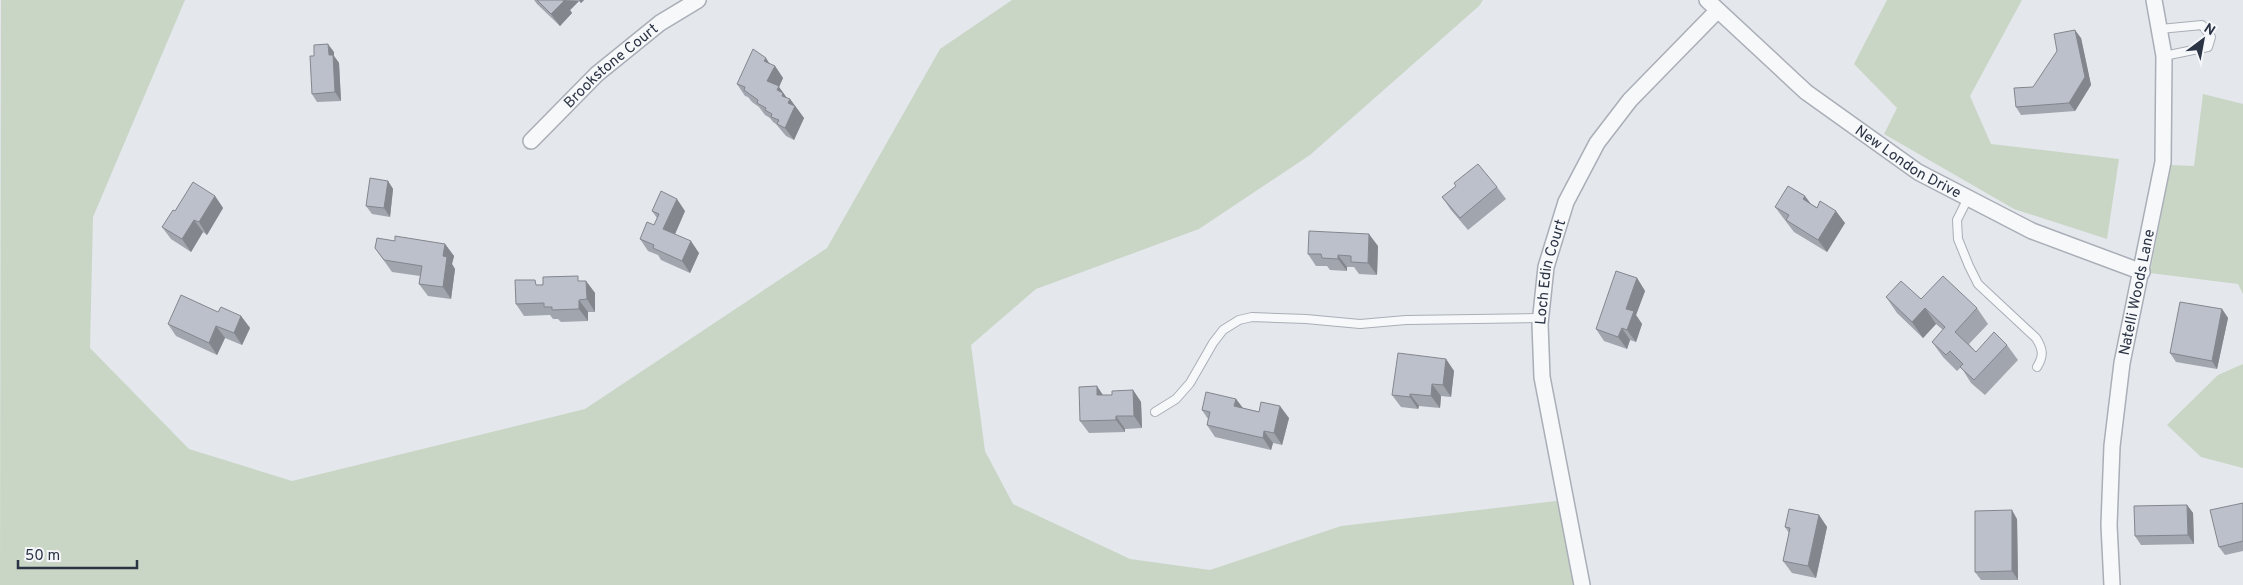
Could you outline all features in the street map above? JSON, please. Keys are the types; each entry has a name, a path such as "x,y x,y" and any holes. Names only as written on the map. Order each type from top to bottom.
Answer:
{"street":[{"name":"Brookstone Court","path":"531,141 597,74 660,23 698,0"},
{"name":"Natelli Woods Lane","path":"2112,585 2109,525 2112,446 2122,363 2163,162 2164,56 2154,0"},
{"name":"New London Drive","path":"1712,5 1806,92 1918,172 2032,232 2142,272"},
{"name":"Loch Edin Court","path":"1582,585 1542,377 1540,318 1546,266 1566,202 1597,143 1630,100 1712,5"}],"lane":[{"path":"2160,30 2202,25 2210,37 2208,47 2164,56"},
{"path":"1968,198 1957,220 1958,239 1962,251 1978,284 2036,338 2042,347 2043,354 2037,367"},
{"path":"1155,412 1176,398 1190,383 1213,343 1223,330 1239,320 1252,317 1360,324 1406,320 1540,318"}],"green space":[{"path":"1,0 185,0 93,217 90,348 189,449 292,481 585,409 827,248 940,49 1012,0 1483,0 1479,6 1310,155 1199,229 1036,289 971,345 985,451 1013,504 1130,559 1210,570 1341,526 1565,500 1582,585 0,585"},
{"path":"1887,0 2022,0 1970,96 1991,144 2119,159 2107,239 2014,209 1884,134 1897,108 1854,64"},
{"path":"2203,94 2243,104 2243,294 2238,284 2150,273 2171,165 2194,166"},
{"path":"2243,364 2243,468 2201,457 2167,425 2218,375"}],"building":[{"path":"537,0 563,0 564,1 551,14"},
{"path":"2075,30 2085,77 2069,103 2016,107 2014,88 2033,87 2057,51 2054,34"},
{"path":"328,44 329,55 333,55 335,92 312,94 310,56 314,56 314,45"},
{"path":"753,49 766,58 764,61 775,66 767,81 779,86 777,90 783,93 782,96 790,99 788,103 795,106 785,128 777,124 779,120 771,117 772,114 765,110 766,108 757,103 758,100 744,90 745,87 737,84"},
{"path":"1478,164 1497,187 1460,218 1442,197 1456,186 1454,183"},
{"path":"370,178 388,181 384,208 366,206"},
{"path":"193,182 215,196 199,222 194,220 182,239 162,227 173,210 175,211"},
{"path":"1788,186 1805,196 1803,199 1817,208 1820,201 1836,211 1818,240 1786,220 1789,215 1775,207"},
{"path":"661,191 677,199 663,229 691,241 682,261 653,248 654,245 640,239 647,222 654,225 659,214 652,211"},
{"path":"1309,231 1369,234 1368,263 1351,262 1351,256 1338,255 1338,259 1322,258 1321,254 1308,254"},
{"path":"395,236 445,244 443,256 447,257 443,287 419,284 422,266 384,260 375,248 377,238 395,241"},
{"path":"1616,271 1637,278 1626,309 1634,311 1627,330 1622,328 1618,337 1596,329"},
{"path":"578,276 578,281 586,281 587,299 579,300 579,309 552,310 552,307 544,307 544,303 516,304 515,280 535,280 536,285 543,285 543,277"},
{"path":"1943,276 1977,308 1955,332 1976,352 1994,332 2007,345 1974,380 1960,367 1963,364 1950,351 1946,355 1932,342 1945,327 1925,308 1912,322 1886,297 1901,281 1921,299"},
{"path":"181,295 218,312 221,307 241,316 234,333 216,326 209,343 168,324"},
{"path":"2180,302 2222,309 2212,361 2170,353"},
{"path":"1398,353 1446,359 1443,385 1432,384 1431,396 1410,394 1410,397 1392,395"},
{"path":"1097,386 1097,395 1112,395 1112,391 1133,390 1134,416 1116,416 1116,420 1080,421 1079,387"},
{"path":"1206,392 1236,399 1234,406 1259,412 1261,402 1280,406 1274,433 1264,431 1263,438 1207,425 1210,412 1202,410"},
{"path":"2243,503 2243,541 2219,547 2210,510"},
{"path":"2187,505 2188,535 2135,536 2134,506"},
{"path":"1789,509 1819,515 1808,566 1783,561 1790,528 1785,527"},
{"path":"2012,510 2012,571 1975,572 1975,511"}]}
